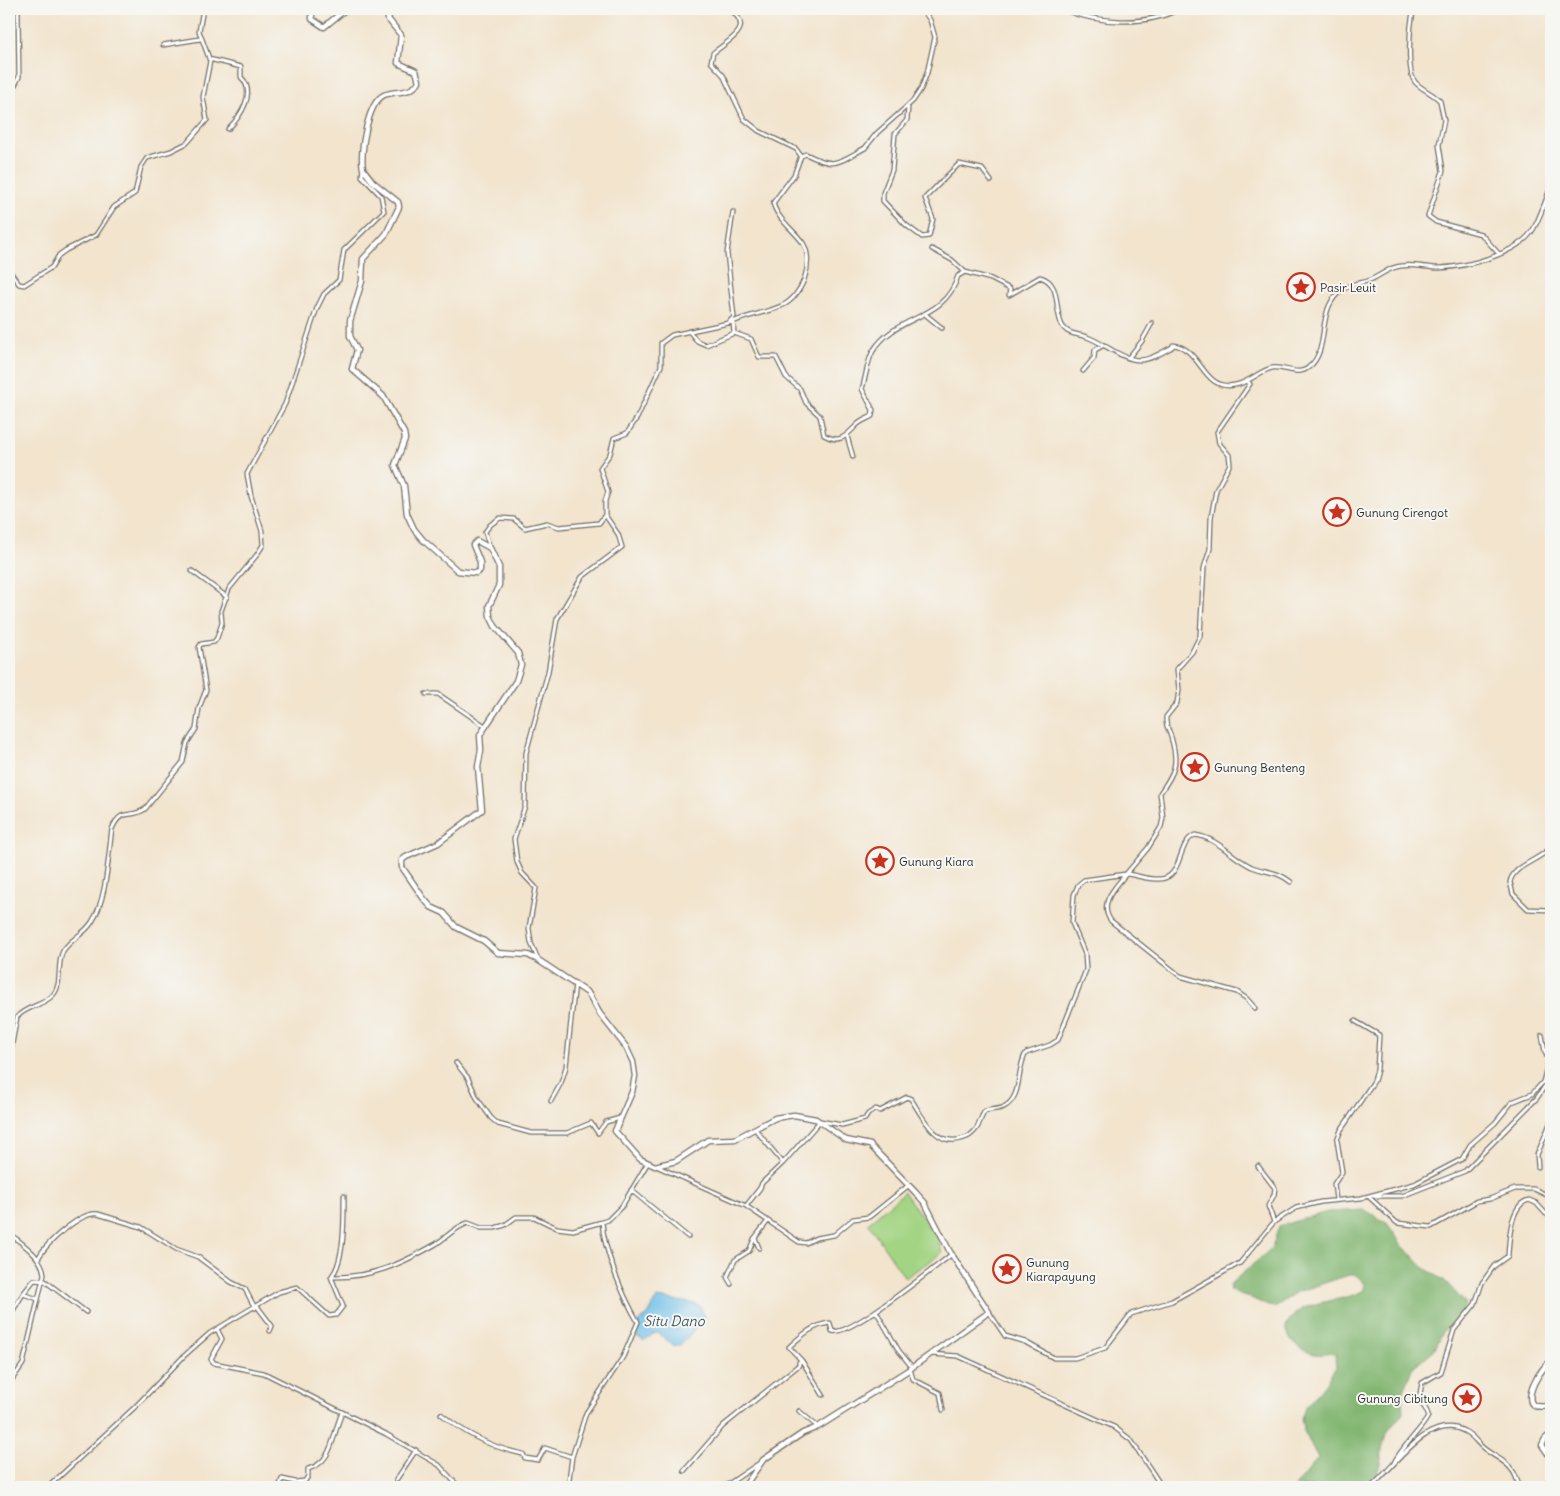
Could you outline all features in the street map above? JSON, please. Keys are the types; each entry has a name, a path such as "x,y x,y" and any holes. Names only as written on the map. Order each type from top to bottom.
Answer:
{"street":[{"path":"9,89 15,85 19,77 18,9"},
{"path":"9,270 22,285 52,267 58,257 66,250 98,233 114,207 135,194 141,167 146,158 171,151 189,141 207,118 203,97 209,59 200,39 199,31 203,9"},
{"path":"312,9 311,17 320,26 328,25 346,9"},
{"path":"9,1060 18,1017 22,1012 52,996 57,987 63,952 70,943 86,930 97,913 112,829 116,820 124,814 137,813 145,809 184,761 187,743 196,729 199,708 206,692 198,648 201,644 214,642 218,638 222,624 221,611 229,589 256,556 262,544 262,531 249,488 248,472 284,406 319,302 340,279 344,250 384,211 381,196 362,176 368,118 375,104 383,96 406,92 419,82 416,72 398,64 401,35 388,19 390,9"},
{"path":"729,9 737,17 739,32 732,41 713,53 711,62 723,75 744,120 759,131 796,149 801,156"},
{"path":"801,156 805,154 830,164 856,153 865,148 877,133 908,106 921,89 934,46 934,28 922,9"},
{"path":"1062,9 1094,19 1127,20 1150,18 1179,9"},
{"path":"1414,9 1410,74 1419,86 1440,101 1444,120 1439,145 1443,174 1428,216 1436,222 1481,234 1490,241 1499,254"},
{"path":"163,45 200,39"},
{"path":"209,59 241,67 243,71 241,78 245,81 247,92 244,108 228,130"},
{"path":"908,106 907,120 895,134 892,170 883,197 886,206 906,225 922,237 929,236 934,219 924,199 959,164 982,169 991,181"},
{"path":"538,960 531,943 529,928 536,888 522,873 517,862 514,840 526,804 525,758 548,672 559,613 586,573 622,547 618,534 605,515 605,502 608,492 600,468 610,454 614,438 627,433 644,404 661,366 661,343 672,335 733,322 750,314 781,306 797,291 805,278 808,264 804,246 779,216 773,203 794,175 801,156"},
{"path":"363,169 373,182 398,202 399,207 390,223 388,231 367,252 362,262 362,280 350,321 350,336 357,350 352,369 383,396 404,433 405,439 395,465 404,486 407,514 418,534 458,571 476,573 480,570 480,562 473,545 475,542 483,543 490,548"},
{"path":"932,249 952,260 965,272 1010,289 1009,295 1036,278 1044,278 1056,294 1060,321 1065,329 1129,357 1143,360 1176,345 1192,352 1203,372 1215,381 1232,386 1247,381 1272,368 1299,371 1311,366 1316,356 1329,305 1336,295 1349,286 1368,281 1399,266 1444,268 1470,263 1499,254 1519,243 1534,229 1551,186"},
{"path":"720,325 734,317 727,253 733,212"},
{"path":"689,331 697,341 706,345 734,333 751,339 760,357 776,357 786,377 800,389 808,405 820,416 825,436 835,438 847,436 859,423 872,416 873,410 862,388 873,351 889,333 906,322 926,314 953,291 958,282 957,277 965,272"},
{"path":"926,314 942,328"},
{"path":"733,322 734,333"},
{"path":"1129,357 1142,341 1152,323"},
{"path":"1084,371 1094,358 1095,350 1105,345"},
{"path":"1247,381 1250,384 1218,432 1219,443 1229,455 1230,464 1216,490 1211,518 1210,549 1204,568 1200,636 1192,652 1177,669 1179,690 1177,703 1166,718 1172,739 1175,767 1173,776 1159,797 1162,810 1162,825 1148,848 1107,900 1106,911 1111,921 1180,976 1234,991 1247,999 1255,1008"},
{"path":"847,436 853,457"},
{"path":"605,515 599,523 558,527 547,523 525,528 511,518 500,518 490,525 486,532 490,548 498,562 500,574 498,587 489,606 490,616 495,626 518,653 521,665 516,681 480,735 481,750 478,764 482,811 438,843 406,857 402,860 402,867 431,907 444,913 456,927 484,941 498,953 528,955 588,992 600,1014 626,1047 633,1062 635,1080 630,1099 615,1128 618,1137 647,1164 746,1206 799,1242 806,1243 816,1238 834,1236 853,1220 869,1217 909,1185"},
{"path":"192,571 227,597"},
{"path":"426,694 438,694 485,726"},
{"path":"655,1166 676,1161 706,1140 734,1138 776,1118 794,1115 842,1125 866,1119 868,1114 876,1109 880,1111 908,1098 943,1140 954,1142 969,1136 976,1129 985,1110 1004,1107 1012,1099 1016,1092 1022,1062 1026,1053 1050,1046 1061,1035 1086,966 1084,952 1072,923 1074,895 1078,884 1084,880 1126,874 1155,879 1166,878 1175,869 1189,839 1197,835 1215,841 1240,861 1280,874 1291,882"},
{"path":"1551,847 1544,854 1514,874 1510,882 1513,894 1528,909 1551,910"},
{"path":"551,1100 561,1083 566,1067 575,983"},
{"path":"1336,1200 1334,1184 1342,1172 1337,1140 1341,1130 1371,1086 1377,1070 1379,1035 1355,1021"},
{"path":"1542,1035 1548,1062 1551,1066"},
{"path":"1370,1196 1414,1184 1462,1159 1470,1145 1495,1122 1512,1102 1532,1094 1543,1082 1551,1051"},
{"path":"456,1063 468,1078 477,1098 491,1118 498,1124 529,1133 567,1133 591,1124 598,1133 606,1122 621,1117"},
{"path":"820,1121 846,1140 870,1146 925,1203 952,1254 1005,1336 1023,1341 1054,1358 1064,1360 1089,1354 1110,1344 1120,1326 1131,1314 1172,1301 1240,1263 1274,1222 1300,1206 1370,1196 1402,1196 1464,1171 1536,1098 1551,1077"},
{"path":"746,1206 760,1188 762,1182 783,1163 820,1121"},
{"path":"1538,1168 1537,1155 1551,1121"},
{"path":"755,1128 783,1163"},
{"path":"331,1277 364,1276 382,1271 436,1243 468,1222 481,1228 495,1228 505,1225 516,1217 534,1217 557,1228 573,1230 602,1222 614,1214 647,1164"},
{"path":"1258,1166 1275,1188 1274,1195 1268,1206 1274,1222"},
{"path":"1370,1196 1397,1223 1431,1227 1477,1201 1490,1200 1515,1189 1534,1189 1551,1197"},
{"path":"631,1190 688,1237"},
{"path":"331,1277 337,1266 343,1230 344,1196"},
{"path":"1371,1487 1386,1475 1400,1451 1427,1420 1428,1412 1419,1399 1422,1384 1440,1372 1454,1330 1475,1304 1482,1283 1494,1266 1508,1256 1510,1231 1518,1210 1524,1202 1529,1200 1536,1203 1546,1214 1551,1214"},
{"path":"38,1259 52,1241 82,1216 90,1213 141,1227 176,1249 198,1257 245,1290 272,1326 270,1331"},
{"path":"731,1284 727,1277 732,1266 748,1251 755,1237 768,1221"},
{"path":"568,1487 572,1457 586,1413 623,1357 638,1322 621,1290 604,1236 602,1222"},
{"path":"9,1233 38,1259 44,1268 43,1282 23,1364 9,1384"},
{"path":"755,1237 759,1248"},
{"path":"823,1395 802,1361 789,1347 807,1332 823,1323 830,1323 832,1331 838,1333 876,1311 952,1254"},
{"path":"48,1487 136,1407 194,1346 217,1329 279,1292 294,1287 302,1290 329,1316 336,1315 344,1306 331,1277"},
{"path":"9,1317 34,1280 43,1282 86,1312"},
{"path":"23,1294 38,1299"},
{"path":"876,1311 911,1368 913,1379 940,1394 943,1410"},
{"path":"724,1487 803,1433 818,1427 911,1368 989,1312"},
{"path":"217,1329 222,1339 212,1354 211,1359 214,1363 264,1373 416,1450 439,1465 459,1487"},
{"path":"930,1354 958,1356 1114,1427 1132,1440 1162,1487"},
{"path":"684,1471 723,1426 802,1361"},
{"path":"1551,1362 1542,1368 1529,1396 1535,1406 1551,1406"},
{"path":"799,1411 818,1427"},
{"path":"279,1487 282,1479 295,1482 305,1481 308,1476 308,1469 318,1466 325,1459 331,1448 336,1423 342,1413"},
{"path":"441,1414 454,1425 494,1446 523,1454 525,1458 538,1460 545,1448 572,1457"},
{"path":"1394,1462 1414,1443 1434,1431 1448,1428 1460,1429 1509,1466 1520,1487"},
{"path":"1551,1434 1542,1445 1551,1458"},
{"path":"396,1480 416,1450"},
{"path":"744,1487 763,1460"}],"green space":[{"path":"904,1192 938,1239 942,1253 905,1278 868,1223"},
{"path":"1365,1210 1387,1223 1401,1244 1423,1267 1445,1281 1466,1304 1460,1318 1443,1331 1435,1349 1412,1368 1402,1397 1403,1412 1386,1435 1377,1472 1368,1487 1294,1487 1318,1458 1304,1431 1301,1418 1306,1406 1320,1391 1336,1367 1335,1354 1310,1353 1300,1348 1292,1341 1286,1326 1293,1316 1301,1310 1311,1305 1355,1295 1365,1290 1365,1284 1356,1275 1349,1275 1297,1292 1275,1307 1231,1291 1229,1285 1272,1248 1279,1226 1327,1212"}],"water":[{"name":"Situ Dano","path":"657,1298 692,1303 701,1307 704,1318 680,1346 673,1345 658,1333 653,1334 644,1341 635,1335 639,1321 648,1315"}],"place":[{"name":"Pasir Leuit","path":"1301,287"},
{"name":"Gunung Cirengot","path":"1337,512"},
{"name":"Gunung Benteng","path":"1195,767"},
{"name":"Gunung Kiara","path":"880,861"},
{"name":"Gunung Kiarapayung","path":"1007,1269"},
{"name":"Gunung Cibitung","path":"1467,1398"}]}
